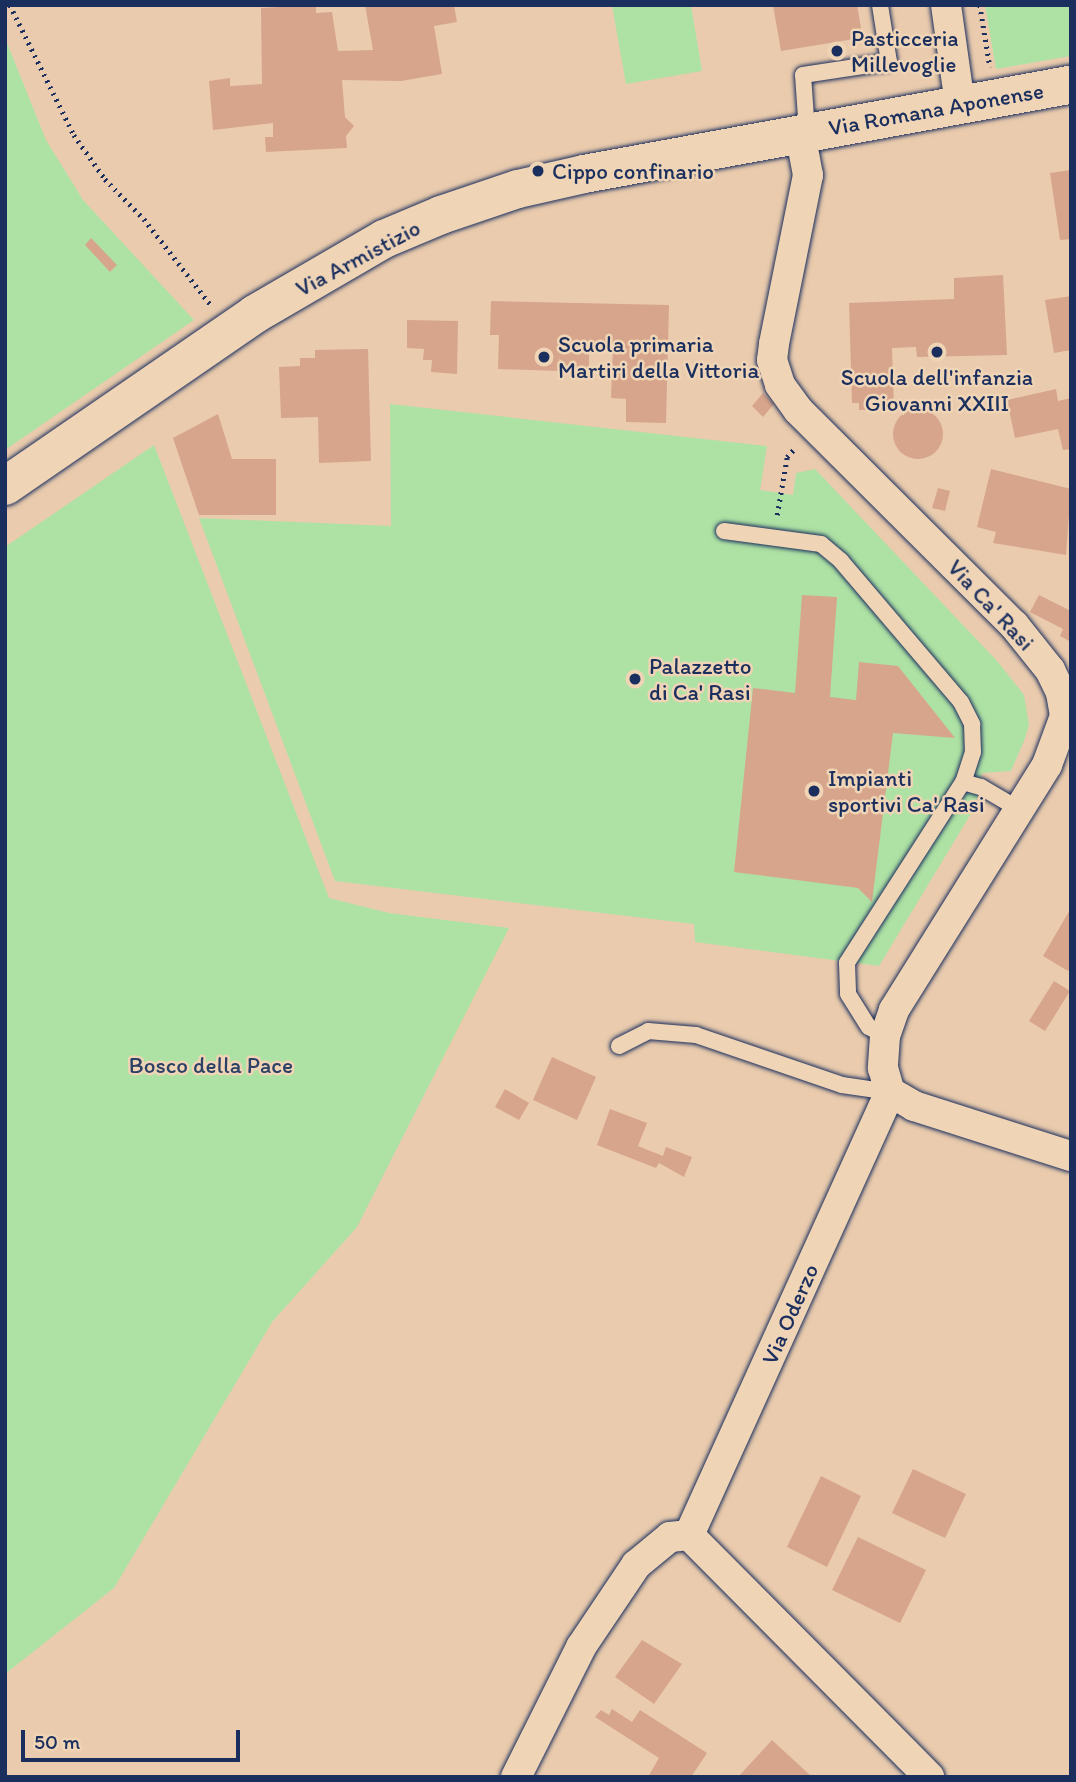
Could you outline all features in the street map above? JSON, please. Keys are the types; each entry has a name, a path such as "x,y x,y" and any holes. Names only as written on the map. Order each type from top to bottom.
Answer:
{"street":[{"path":"946,5 960,104"},
{"name":"Via Romana Aponense","path":"804,133 1071,85"},
{"name":"Via Ca' Rasi","path":"804,133 808,175 772,360 780,385 814,426 1014,625 1059,688 1065,716 1058,743 1020,810 894,1010 885,1036 883,1068 890,1092"},
{"name":"Via Armistizio","path":"5,486 238,325 384,239 517,189 804,133"},
{"path":"890,1092 914,1106 1071,1156"},
{"name":"Via Oderzo","path":"689,1535 890,1092"},
{"path":"516,1777 581,1647 636,1565 670,1537 689,1535 929,1777"}],"lane":[{"path":"804,133 803,75 889,62 880,5"},
{"path":"724,531 821,544 841,561 961,702 972,724 973,752 962,782 847,963 848,994 869,1027 885,1036"},
{"path":"962,782 981,787 1020,810"},
{"path":"619,1046 648,1031 696,1034 842,1085 890,1092"}],"path":[{"path":"10,5 74,135 105,179 144,219 217,313"},
{"path":"979,5 992,79"},
{"path":"773,538 787,457 814,426"}],"green space":[{"path":"612,5 691,5 702,71 626,84"},
{"path":"985,5 1071,5 1071,56 996,69"},
{"path":"5,38 46,140 83,200 194,320 5,450"},
{"name":"Palazzetto di Ca' Rasi","path":"390,404 767,446 760,490 793,495 796,473 815,469 998,662 1024,695 1029,725 1024,741 1011,771 982,773 975,807 879,966 695,942 694,924 335,881 199,518 391,526"},
{"name":"Bosco della Pace","path":"154,445 329,898 389,913 509,928 357,1227 272,1322 114,1588 5,1674 5,547"}],"building":[{"path":"316,5 316,13 332,12 338,51 373,50 365,5 454,5 457,22 434,26 442,74 401,81 342,80 345,117 354,126 346,136 347,148 266,152 265,137 273,137 273,123 213,130 209,81 230,78 230,86 262,84 261,8"},
{"path":"773,5 857,5 861,28 854,39 781,51"},
{"path":"1071,170 1071,239 1060,240 1050,173"},
{"path":"91,238 117,265 110,272 85,245"},
{"name":"Scuola dell'infanzia Giovanni XXIII","path":"1003,275 1007,355 917,357 916,347 892,348 894,409 859,410 859,403 852,403 849,303 954,299 954,278"},
{"path":"1071,296 1071,350 1054,353 1045,300"},
{"name":"Scuola primaria Martiri della Vittoria","path":"491,301 669,305 666,423 626,422 626,399 611,398 613,344 589,343 589,372 498,369 499,335 490,335"},
{"path":"407,320 458,321 457,374 431,372 432,360 423,360 424,349 407,348"},
{"path":"368,349 371,461 319,463 318,417 281,418 279,367 300,366 300,358 315,358 315,350"},
{"path":"1056,389 1058,401 1071,398 1071,449 1063,450 1058,429 1015,438 1007,400"},
{"path":"763,393 774,404 763,417 752,406"},
{"path":"918,409 936,416 943,434 936,452 918,459 900,452 893,434 900,416"},
{"path":"218,414 232,459 276,459 276,515 199,515 173,438"},
{"path":"991,469 1071,489 1066,555 993,543 996,532 977,527"},
{"path":"938,488 950,491 945,511 932,508"},
{"name":"Impianti sportivi Ca' Rasi","path":"802,595 837,597 830,697 856,700 859,662 898,666 955,738 893,733 872,902 858,888 734,872 753,688 795,693"},
{"path":"1039,595 1071,611 1071,642 1060,636 1063,629 1030,612"},
{"path":"1071,908 1071,965 1068,971 1043,956"},
{"path":"1054,981 1070,991 1045,1031 1029,1021"},
{"path":"552,1057 596,1077 577,1120 533,1100"},
{"path":"505,1089 529,1103 519,1120 495,1107"},
{"path":"610,1109 647,1123 638,1146 663,1156 666,1147 692,1157 684,1177 659,1163 656,1168 597,1145"},
{"path":"913,1469 966,1494 945,1538 892,1513"},
{"path":"821,1476 861,1496 827,1567 787,1547"},
{"path":"858,1537 926,1570 900,1623 832,1590"},
{"path":"642,1640 682,1664 654,1704 615,1677"},
{"path":"612,1709 632,1722 640,1710 707,1753 691,1777 648,1777 659,1758 595,1717 601,1710 609,1715"},
{"path":"772,1740 812,1777 738,1777"}],"place":[{"name":"Pasticceria Millevoglie","path":"837,51"},
{"name":"Cippo confinario","path":"538,171"},
{"name":"Scuola dell'infanzia Giovanni XXIII","path":"937,352"},
{"name":"Scuola primaria Martiri della Vittoria","path":"544,357"},
{"name":"Palazzetto di Ca' Rasi","path":"635,679"},
{"name":"Impianti sportivi Ca' Rasi","path":"814,791"}]}
